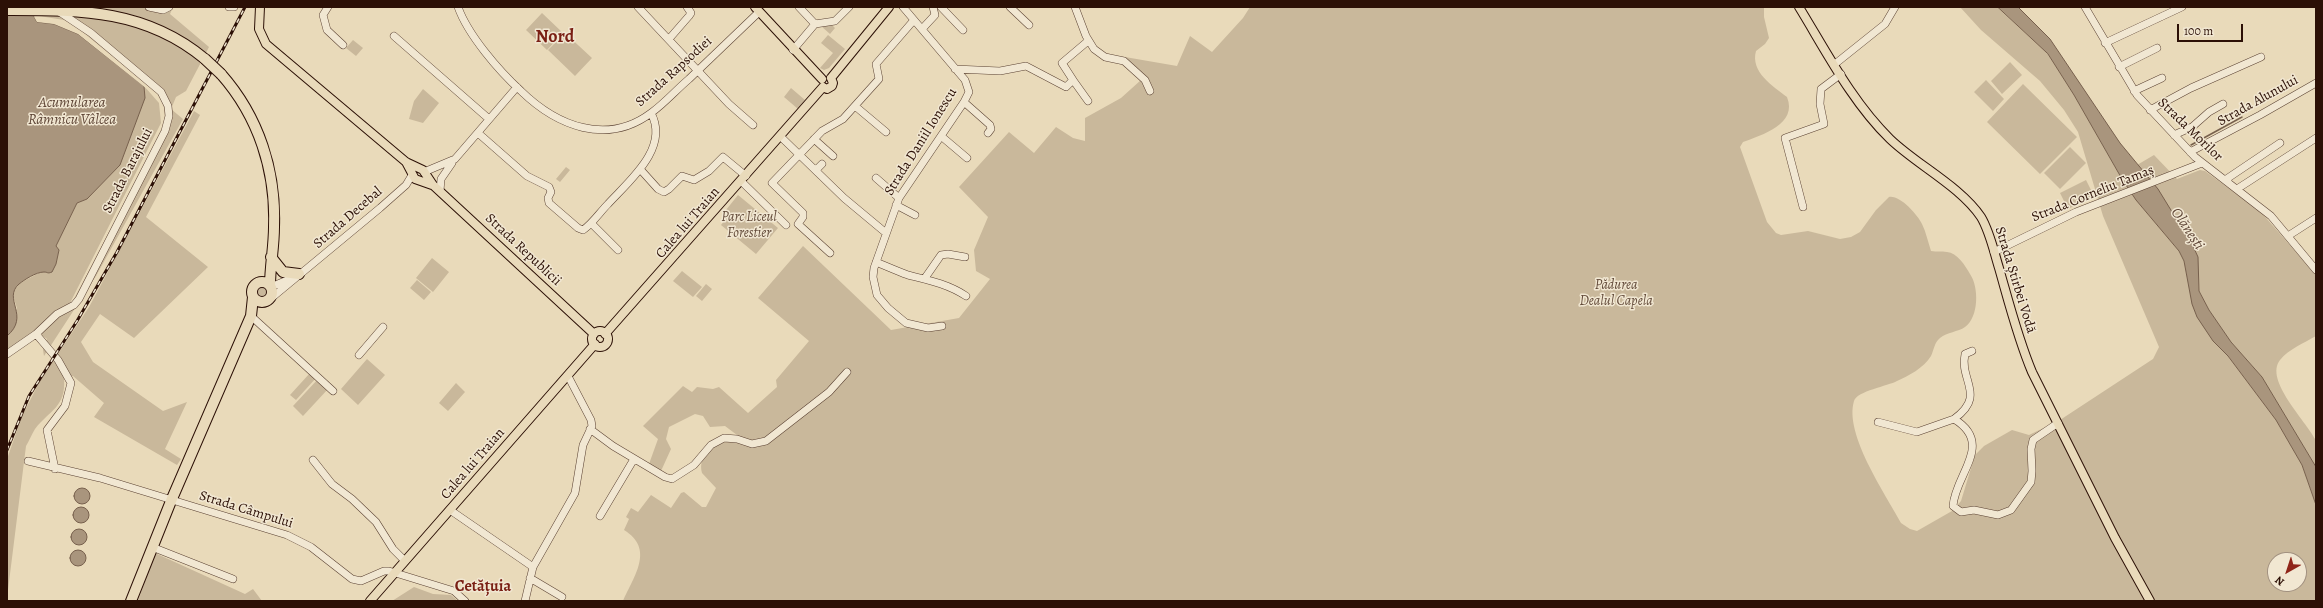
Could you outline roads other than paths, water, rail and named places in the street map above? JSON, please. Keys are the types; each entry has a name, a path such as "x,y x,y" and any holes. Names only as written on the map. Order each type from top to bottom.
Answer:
{"highway":[{"path":"7,10 56,10 95,13 136,21 174,37 205,59 235,90 250,115 266,155 274,204 274,230 270,261 270,286 272,294 267,301 251,316"},
{"path":"270,261 283,272 302,272"},
{"path":"131,601 171,501 251,316 253,298 252,289 270,261"},
{"path":"256,283 262,282 270,286"},
{"path":"253,298 258,302 267,301"}],"main road":[{"name":"Strada Republicii","path":"260,7 259,29 263,40 274,51 406,162 418,175 440,191 594,334"},
{"name":"Calea lui Traian","path":"370,601 595,344 598,346 604,345 608,339 605,334 823,87 829,88 832,86 833,83 831,78 888,7"},
{"name":"Strada Știrbei Vodă","path":"1799,7 1857,99 1884,133 1972,206 1986,227 2028,362 2150,601"},
{"path":"757,10 793,50 822,79 821,82 823,87"},
{"path":"822,79 827,76 831,78"},
{"path":"595,344 592,339 594,334 598,332 605,334"}],"street":[{"path":"149,7 163,10 169,7"},
{"path":"229,7 234,7"},
{"path":"328,7 324,14 327,30 343,45"},
{"name":"Strada Rapsodiei","path":"458,7 469,29 517,87 550,114 580,128 595,130 621,128 637,122 651,113 698,70 757,10"},
{"path":"638,7 729,104 753,125"},
{"path":"669,39 691,13 687,7"},
{"path":"799,7 815,24"},
{"path":"793,50 815,24 835,21 849,7"},
{"name":"Strada Daniil Ionescu","path":"903,7 955,69 968,88 968,96 898,201 872,277 874,289 888,308 906,323 912,326 928,328 942,326"},
{"path":"922,29 935,15 934,7"},
{"path":"941,7 963,30"},
{"path":"1010,7 1029,25"},
{"path":"1075,7 1088,41 1101,56 1124,61 1145,80 1150,91"},
{"path":"1835,64 1885,24 1895,7"},
{"name":"Strada Morilor","path":"2085,7 2134,92 2202,163 2271,216 2309,264 2316,270"},
{"path":"2105,43 2182,7"},
{"name":"Strada Barajului","path":"7,354 36,334 53,317 74,305 79,299 165,130 169,116 166,102 161,92 86,29 56,10"},
{"path":"830,253 798,224 803,217 802,213 772,185 822,131 838,123 879,79 876,64 914,20"},
{"path":"394,36 489,119"},
{"path":"1088,41 1062,63 1088,101"},
{"path":"2119,67 2157,48"},
{"path":"2150,110 2185,91 2261,57"},
{"path":"955,69 1000,71 1026,66 1035,69 1063,87 1073,80"},
{"path":"1803,206 1785,138 1788,135 1824,124 1820,104 1821,89 1841,74"},
{"path":"2134,92 2162,78"},
{"name":"Strada Alunului","path":"2190,152 2316,83"},
{"path":"440,191 443,175 517,87"},
{"path":"964,102 990,125 991,129 988,133"},
{"path":"2174,135 2192,127 2209,112 2223,104"},
{"path":"855,106 886,132"},
{"path":"478,133 527,176 549,187 551,192 548,201 581,230 585,229 640,169 655,138 656,128 651,113"},
{"path":"780,136 886,233"},
{"path":"941,136 967,158"},
{"path":"2237,189 2316,138"},
{"path":"814,139 833,156"},
{"path":"2225,180 2280,142"},
{"path":"640,169 658,189 664,192 682,176 694,180 709,172 723,157 786,225"},
{"path":"418,175 455,159"},
{"name":"Strada Corneliu Tamaș","path":"1994,252 2076,212 2114,199 2202,163"},
{"path":"816,170 822,164"},
{"name":"Strada Decebal","path":"267,301 418,175"},
{"path":"876,178 898,201 915,215"},
{"path":"2288,236 2316,218"},
{"path":"591,222 618,250"},
{"path":"925,278 942,255 948,254 965,257"},
{"path":"2309,264 2316,259"},
{"path":"876,262 908,275 925,278 952,288 966,296"},
{"name":"Strada Decebal","path":"270,286 302,272"},
{"path":"251,316 334,391"},
{"path":"359,355 383,327"},
{"path":"36,334 58,360 71,383 65,406 47,430 55,469"},
{"path":"1878,422 1917,432 1954,419 1966,408 1971,397 1972,390 1964,360 1965,354 1972,351"},
{"path":"590,429 634,459 665,477 672,479 694,465 711,445 724,438 737,439 752,444 762,443 829,392 847,372"},
{"path":"525,601 533,567 572,500 584,445 590,429 591,420 568,376"},
{"path":"1954,419 1970,433 1973,446 1972,455 1956,493 1953,506 1961,512 1974,510 1998,515 2011,510 2031,482 2031,449 2033,440 2058,423"},
{"path":"600,516 634,459"},
{"path":"313,460 332,484 352,499 376,522 393,549 405,561"},
{"path":"28,461 55,469 100,478 171,501"},
{"name":"Strada Câmpului","path":"171,501 292,537 310,547 344,575 361,581 384,571 394,573"},
{"path":"450,510 533,567"},
{"path":"152,547 233,579"},
{"path":"394,573 454,591 465,601"},
{"path":"530,578 562,597"}],"water":[{"path":"1998,7 2018,7 2050,39 2120,143 2158,189 2193,246 2198,257 2199,291 2209,310 2231,342 2262,377 2316,467 2316,505 2302,465 2276,420 2228,356 2213,341 2197,317 2192,304 2184,261 2179,251 2136,200 2122,179 2074,95 2048,54"},
{"name":"Acumularea Râmnicu Vâlcea","path":"7,14 33,15 37,22 54,24 78,34 144,86 145,98 120,165 87,199 77,203 56,246 59,250 56,264 52,272 41,272 27,278 19,284 15,290 13,296 17,322 14,329 7,336"},
{"path":"82,488 88,490 90,496 88,502 82,504 76,502 74,496 76,490"},
{"path":"81,507 87,509 89,515 87,521 81,523 75,521 73,515 75,509"},
{"path":"79,529 85,531 87,537 85,543 79,545 73,543 71,537 73,531"},
{"path":"78,550 84,552 86,558 84,564 78,566 72,564 70,558 72,552"}],"waterway":[{"path":"2191,145 2242,117"}],"railway":[{"path":"7,450 29,396 77,321 117,252 245,7"}],"district":[{"name":"Nord","path":"555,38"},
{"name":"Cetățuia","path":"483,587"}],"park label":[{"name":"Parc Liceul Forestier","path":"749,226"},
{"name":"Pădurea Dealul Capela","path":"1616,294"}],"water label":[{"name":"Olănești","path":"2187,229"}]}
